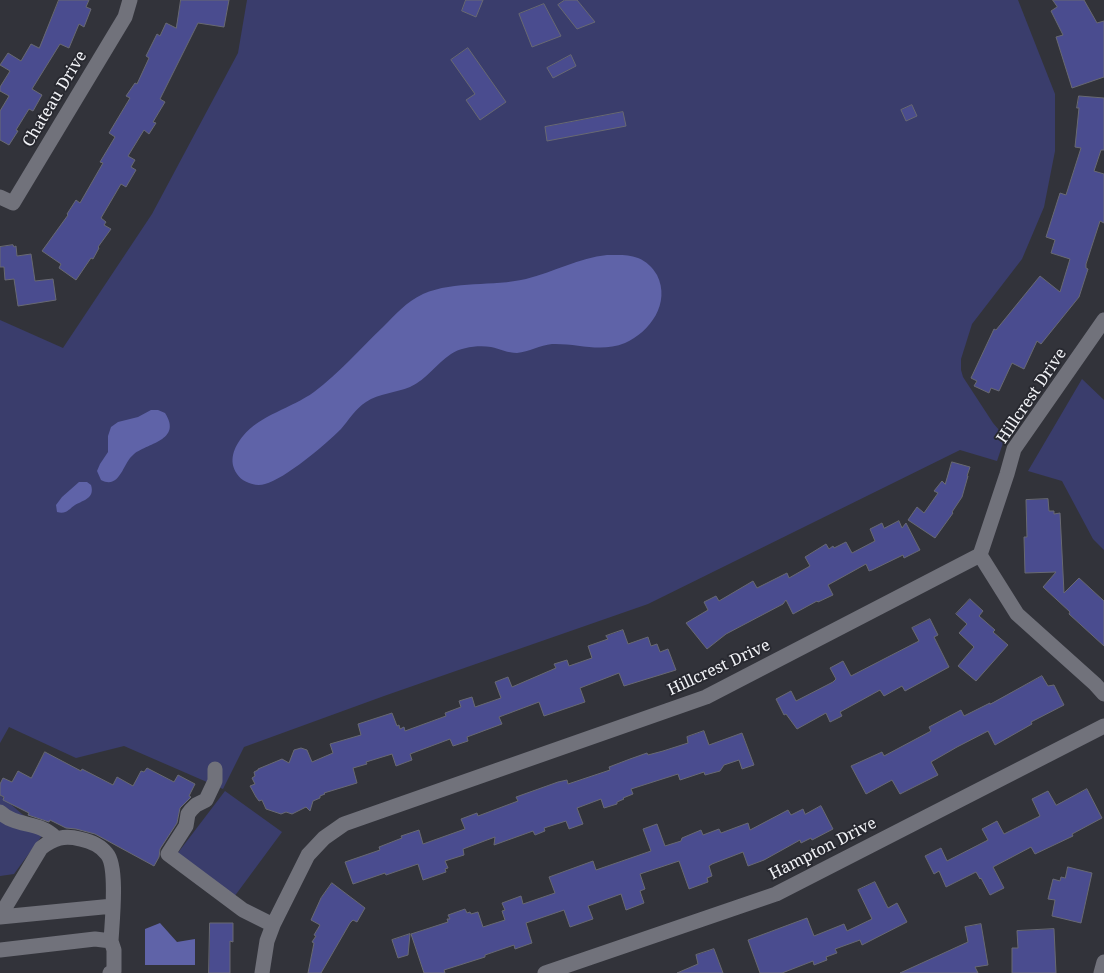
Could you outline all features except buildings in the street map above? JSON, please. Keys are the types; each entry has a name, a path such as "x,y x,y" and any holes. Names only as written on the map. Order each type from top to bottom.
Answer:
{"street":[{"name":"Chateau Drive","path":"0,198 13,203 125,17 130,0"},
{"name":"Hillcrest Drive","path":"262,973 267,941 273,924 308,855 324,838 344,824 706,697 980,555 1008,474 1014,449 1104,320"},
{"path":"980,555 1017,614 1104,694"},
{"name":"Hampton Drive","path":"545,973 776,894 1104,726"},
{"path":"216,769 215,781 206,800 191,810 186,820 186,826 168,854 243,910 273,924"},
{"path":"0,812 4,816 48,830 56,838"},
{"path":"0,916 41,848 51,840 65,836 81,839 98,846 107,854 112,864 113,906 111,941 114,950 114,971 110,973"},
{"path":"0,916 113,906"},
{"path":"0,950 95,939 111,941"},
{"path":"1101,973 1104,962"}],"shaded area":[{"path":"247,0 1018,0 1055,94 1055,151 1044,207 1022,259 972,324 961,359 963,377 993,423 1005,437 997,461 960,450 648,604 244,747 223,789 124,746 76,758 9,727 0,743 0,320 63,348 152,214 238,53"},
{"path":"607,255 626,255 641,259 657,275 661,286 660,306 656,315 643,332 634,338 616,346 607,347 552,344 517,353 486,346 476,346 460,350 451,354 416,384 366,402 326,443 305,460 273,481 265,484 253,484 239,477 234,469 233,454 235,449 250,429 267,417 305,398 323,385 417,297 448,287 526,279 586,259"},
{"path":"1082,379 1104,400 1104,550 1093,539 1062,481 1028,471"},
{"path":"151,410 165,413 169,422 169,430 166,435 161,440 133,455 117,479 107,482 101,480 97,471 108,452 108,436 111,427 118,422 138,417"},
{"path":"79,482 87,482 91,485 90,496 65,512 57,512 56,505"},
{"path":"225,791 282,832 234,897 177,854"},
{"path":"0,795 44,833 14,874 0,876"},
{"path":"160,923 177,942 195,939 195,965 145,965 145,929"}]}
